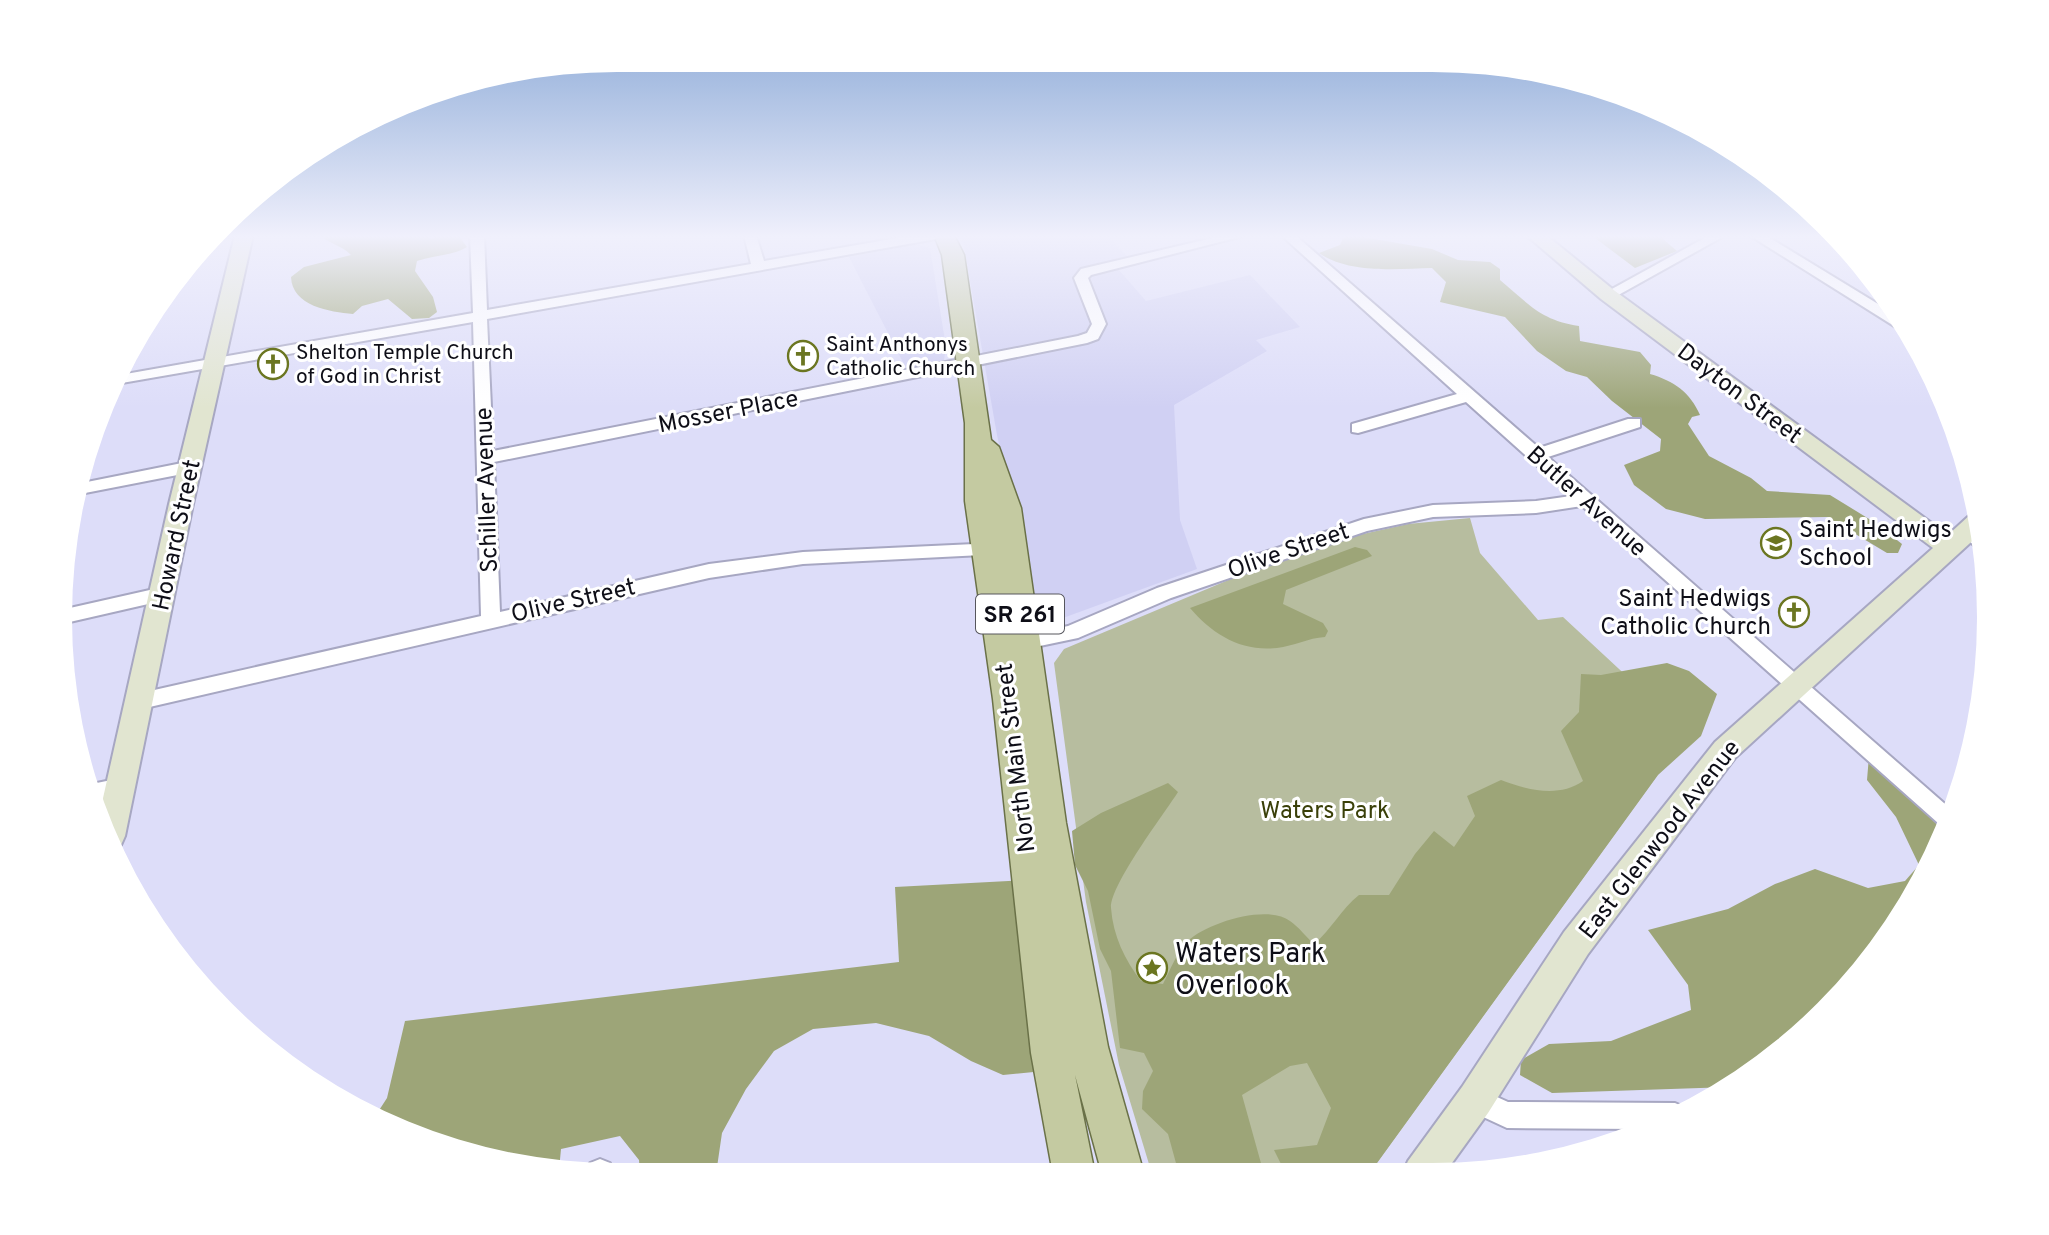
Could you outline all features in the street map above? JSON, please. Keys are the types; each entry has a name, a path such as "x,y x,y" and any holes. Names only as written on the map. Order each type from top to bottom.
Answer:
{"main road":[{"name":"Howard Street","path":"113,825 181,504 192,467 231,293"},
{"name":"North Main Street","path":"959,293 978,423 1007,508 1000,549 1051,923"},
{"name":"East Glenwood Avenue","path":"1429,1163 1475,1100 1576,943 1725,750 1795,684 1970,536"},
{"name":"SR 261","path":"1051,923 1051,1053 1072,1163"},
{"name":"SR 261","path":"1051,923 1120,1163"}],"street":[{"name":"Schiller Avenue","path":"480,293 491,620"},
{"path":"127,378 619,293"},
{"name":"Mosser Place","path":"487,458 970,363 1093,336 1099,324 1087,293"},
{"name":"Butler Avenue","path":"1352,293 1941,814"},
{"name":"Dayton Street","path":"1605,293 1970,536"},
{"path":"1608,295 1612,293"},
{"path":"1849,293 1886,315"},
{"path":"1876,309 1880,307"},
{"path":"1358,428 1469,396"},
{"path":"1536,455 1634,424"},
{"path":"87,488 192,467"},
{"name":"Olive Street","path":"1014,655 1164,593 1364,525 1433,511 1536,507 1585,500"},
{"name":"Olive Street","path":"141,701 655,582 762,563 871,553 1000,549"},
{"path":"72,614 163,594"},
{"path":"101,791 121,787"},
{"path":"1475,1100 1507,1115 1653,1116"}],"shaded area":[{"path":"867,293 937,293 946,347 944,360 906,368"},
{"path":"972,293 1139,293 1146,301 1179,293 1267,293 1300,327 1256,340 1267,351 1174,405 1180,520 1197,569 1052,622 1035,616 997,435"}],"green space":[{"path":"297,293 430,293 437,312 429,318 412,319 388,299 362,306 353,314 314,306"},
{"path":"1443,293 1515,293 1536,310 1554,320 1579,326 1580,341 1640,352 1651,365 1650,374 1674,384 1691,400 1700,415 1692,417 1688,424 1709,456 1751,478 1767,491 1830,495 1874,522 1902,544 1898,553 1887,553 1827,517 1705,519 1666,509 1634,485 1624,465 1660,451 1661,439 1612,401 1587,377 1566,371 1537,351 1505,317 1440,302"},
{"name":"Waters Park","path":"1470,518 1480,553 1538,620 1563,617 1688,733 1377,1163 1149,1163 1119,1065 1086,902 1054,663 1064,649 1238,576 1345,538 1408,524"},
{"path":"1355,547 1367,550 1372,556 1286,590 1283,604 1323,623 1328,631 1325,637 1277,648 1251,647 1218,633 1190,608"},
{"path":"1667,663 1689,671 1717,694 1701,736 1658,775 1377,1163 1280,1163 1274,1150 1317,1145 1331,1108 1307,1063 1290,1066 1242,1095 1261,1163 1176,1163 1168,1134 1142,1109 1143,1091 1153,1071 1144,1053 1120,1048 1111,971 1100,949 1088,891 1075,865 1072,831 1101,813 1168,783 1178,792 1128,867 1113,897 1111,908 1117,938 1141,981 1163,984 1188,941 1209,928 1238,918 1267,914 1280,916 1293,923 1314,944 1359,895 1389,895 1415,854 1434,831 1454,847 1475,816 1467,796 1501,780 1543,791 1564,789 1583,781 1561,731 1579,712 1581,674 1601,675"},
{"path":"1869,756 1938,821 1918,864 1896,817 1867,780"},
{"path":"1815,869 1868,888 1905,881 1916,869 1885,921 1842,977 1791,1028 1735,1071 1708,1088 1552,1093 1520,1075 1521,1060 1549,1044 1611,1041 1691,1010 1688,985 1648,930 1728,909 1775,884"},
{"path":"1029,880 1054,1070 1003,1075 971,1061 929,1036 876,1023 813,1029 774,1051 746,1089 722,1133 718,1163 639,1163 620,1136 561,1149 560,1160 546,1159 476,1145 409,1122 380,1109 387,1098 405,1021 899,962 895,887"}],"place":[{"name":"Saint Anthonys Catholic Church","path":"803,356"},
{"name":"Shelton Temple Church of God in Christ","path":"273,364"},
{"name":"Saint Hedwigs School","path":"1776,543"},
{"name":"Saint Hedwigs Catholic Church","path":"1794,612"},
{"name":"Waters Park Overlook","path":"1152,968"}]}
